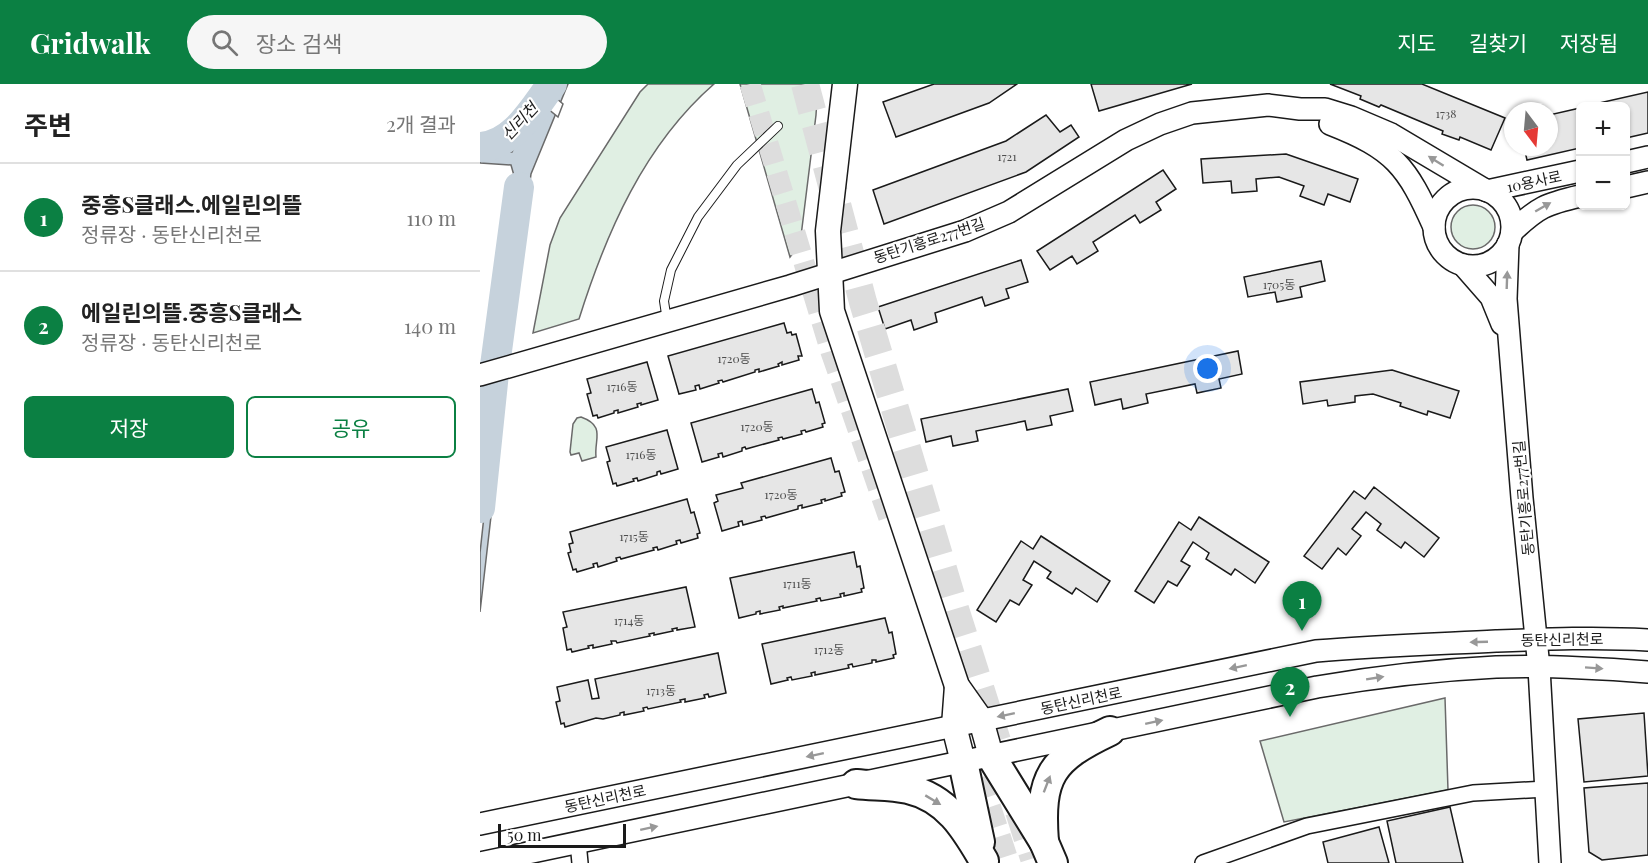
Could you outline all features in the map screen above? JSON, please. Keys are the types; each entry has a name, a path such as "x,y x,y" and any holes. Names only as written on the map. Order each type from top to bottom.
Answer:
{"highway":[{"path":"1042,856 1043,795 1051,774 1066,757 1110,731"},
{"path":"991,756 1042,856"},
{"path":"963,762 984,862"},
{"path":"856,784 907,788 932,797 954,815 969,834 984,862"}],"main road":[{"path":"845,84 828,231 832,311 957,686 981,720 991,756"},
{"path":"957,686 954,726 963,762"}],"street":[{"name":"동탄기흥로277번길","path":"480,375 830,274 965,231 1009,212 1126,140 1192,113 1268,105 1325,109 1381,130 1498,197 1506,206 1511,218 1506,299 1537,639 1550,863"},
{"name":"동탄기흥로277번길","path":"1300,109 1364,139 1390,155 1416,187 1442,250 1451,259 1463,265 1494,302 1501,317 1510,357"},
{"path":"1630,161 1648,157"},
{"name":"10용사로","path":"1487,190 1576,172"},
{"path":"1630,186 1648,182"},
{"path":"1434,227 1436,215 1451,195 1468,189 1487,190"},
{"name":"10용사로","path":"1510,238 1530,215 1550,203 1576,197"},
{"path":"1463,265 1476,266 1489,262 1500,255 1510,238"},
{"name":"동탄신리천로","path":"480,824 1316,651 1391,645 1537,639 1648,640"},
{"name":"동탄신리천로","path":"480,863 530,852 579,853 856,784 1317,687 1392,675 1497,667 1580,667 1648,672"},
{"path":"1203,863 1307,826 1473,793 1546,789"}],"lane":[{"path":"667,321 664,301 671,270 698,217 736,165 778,126"}],"green space":[{"path":"648,84 714,84 667,134 630,192 602,255 579,319 533,333 550,245 560,218 640,92"},
{"path":"740,84 818,84 800,244 790,257"},
{"path":"1473,205 1489,211 1495,227 1489,243 1473,249 1457,243 1451,227 1457,211"},
{"path":"581,417 594,425 597,434 596,457 582,461 579,453 571,455 570,452 573,424 577,418"},
{"path":"1445,698 1448,790 1284,822 1260,741"}],"shaded area":[{"path":"548,84 568,84 531,174 507,358 503,358 517,186 511,165 480,163 480,152 512,152"},
{"path":"507,377 480,612 480,553 499,378"}],"pier":[{"path":"543,87 563,104 558,117 536,99"}],"building":[{"path":"934,84 1017,84 989,103 896,137 883,102"},
{"path":"1091,84 1192,84 1099,111"},
{"path":"1330,84 1422,84 1504,118 1504,120 1491,150 1460,137 1459,140 1442,134 1443,131 1381,105 1379,107 1360,99 1361,96"},
{"path":"1648,92 1648,133 1630,137 1630,102 1604,102"},
{"path":"1576,109 1576,149 1558,153 1558,113"},
{"path":"1046,115 1060,132 1071,125 1079,137 1026,172 884,224 873,190 1006,141"},
{"path":"1286,154 1358,179 1350,202 1328,194 1324,205 1300,196 1304,186 1279,177 1256,179 1257,191 1232,193 1231,181 1203,183 1201,159"},
{"path":"1526,156 1545,156 1527,160"},
{"path":"1163,170 1176,189 1156,202 1161,210 1140,223 1135,215 1093,242 1098,251 1077,264 1072,256 1050,270 1037,251"},
{"path":"1021,260 1028,282 1006,289 1009,298 985,306 982,297 935,313 937,322 914,330 911,320 885,329 878,307"},
{"path":"1321,261 1325,281 1300,287 1302,297 1277,302 1275,292 1248,297 1244,277"},
{"path":"784,323 787,333 796,334 802,356 798,356 799,360 782,365 782,362 778,364 779,366 759,372 759,369 755,370 755,372 723,382 718,381 719,383 700,389 699,385 695,386 696,390 679,394 668,356"},
{"path":"1238,351 1242,374 1219,379 1221,388 1197,393 1195,384 1146,394 1148,403 1123,409 1121,399 1095,405 1090,382"},
{"path":"647,362 658,400 637,404 638,407 618,413 618,410 614,411 614,413 598,418 597,415 593,416 587,394 591,393 587,379"},
{"path":"1392,370 1459,391 1450,418 1428,411 1427,415 1373,394 1355,396 1355,402 1328,406 1327,400 1303,404 1300,382"},
{"path":"812,389 816,403 819,402 825,423 822,424 823,427 806,432 801,431 802,434 783,439 778,438 779,440 746,449 745,447 742,451 723,457 722,453 718,454 719,457 702,462 691,423"},
{"path":"1068,389 1073,411 1050,416 1052,425 1027,430 1025,421 976,431 978,441 953,446 951,436 926,442 921,419"},
{"path":"667,430 678,469 661,474 660,471 657,475 638,481 637,478 633,479 634,481 617,486 616,483 613,484 607,462 610,461 606,447"},
{"path":"831,458 835,472 839,471 845,492 841,493 842,496 821,500 822,503 802,508 802,505 798,506 798,509 766,518 761,517 762,520 743,525 742,521 738,522 739,526 722,531 714,503 718,501 716,495 743,488 741,483"},
{"path":"1374,487 1439,538 1424,557 1405,542 1401,548 1377,530 1381,524 1366,512 1352,529 1361,536 1346,555 1338,548 1322,569 1304,556 1354,491 1365,499"},
{"path":"687,499 691,513 694,512 700,533 697,534 698,538 681,543 680,540 676,541 677,544 658,550 657,547 653,548 654,550 621,559 616,558 617,561 598,567 597,563 593,564 594,567 577,572 576,569 573,570 568,553 571,552 569,544 573,543 570,532"},
{"path":"1199,517 1269,562 1255,583 1235,569 1231,575 1206,559 1209,553 1193,542 1181,561 1190,566 1177,586 1168,581 1154,603 1135,591 1179,522 1191,530"},
{"path":"1041,536 1110,581 1097,602 1076,588 1072,594 1047,578 1051,572 1034,561 1023,580 1032,585 1019,605 1010,600 996,622 977,610 1021,541 1033,549"},
{"path":"854,552 857,567 860,566 864,588 861,589 862,592 844,596 844,593 840,594 841,597 821,601 820,598 816,599 817,601 783,608 783,606 779,607 780,610 760,614 760,611 739,618 730,578"},
{"path":"686,587 695,627 672,629 673,631 649,634 650,636 617,643 611,641 612,644 593,648 593,645 588,646 589,648 572,652 571,649 567,650 563,628 567,627 563,612"},
{"path":"885,618 889,633 892,632 896,654 893,655 894,658 876,662 872,660 872,663 853,667 852,664 848,665 849,668 815,675 815,672 811,673 812,676 792,680 791,677 787,678 788,680 771,684 762,644"},
{"path":"718,653 726,693 709,697 708,694 704,695 705,698 685,702 685,699 680,700 681,702 643,708 644,711 624,715 624,712 620,715 603,719 596,718 565,727 564,723 561,724 556,702 560,701 557,687 588,680 592,699 599,698 595,679"},
{"path":"1644,713 1648,776 1584,782 1578,719"},
{"path":"1648,783 1648,855 1602,860 1589,852 1584,788"},
{"path":"1450,807 1463,863 1396,863 1387,821"},
{"path":"1379,827 1389,863 1328,863 1323,842"}],"waterway":[{"name":"신리천","path":"480,147 492,145 513,133 552,84"},
{"path":"480,508 494,373 519,187"}],"tunnel":[{"path":"750,84 831,352 890,521"},
{"path":"805,84 863,302 997,741"},
{"path":"971,748 1009,863"},
{"path":"1019,811 1034,858"}],"place":[{"name":"중흥S클래스.에일린의뜰","path":"1302,631"},
{"name":"에일린의뜰.중흥S클래스","path":"1290,717"}]}
